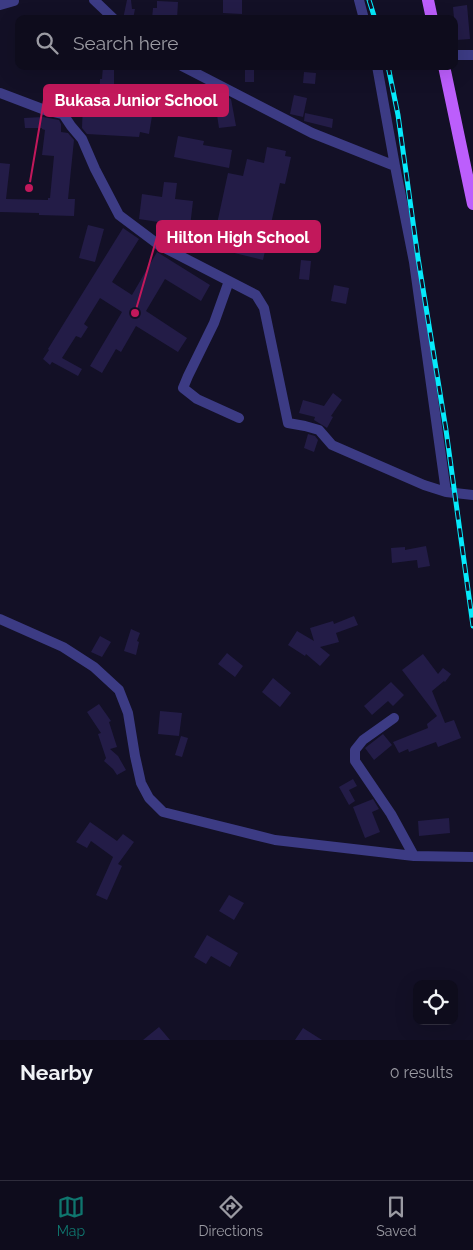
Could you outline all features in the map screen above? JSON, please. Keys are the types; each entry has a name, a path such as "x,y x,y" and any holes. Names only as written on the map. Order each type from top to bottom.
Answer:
{"main road":[{"path":"428,0 431,15"},
{"path":"445,70 473,204"}],"street":[{"path":"94,0 110,15"},
{"path":"359,0 363,15"},
{"path":"0,5 14,1"},
{"path":"458,55 473,55"},
{"path":"190,70 312,134 395,166"},
{"path":"378,70 414,262 446,492"},
{"path":"0,93 45,110 63,114 82,139 95,170 118,215 160,245 256,295 264,308 288,423 319,430 332,445 424,485 446,492 473,495"},
{"path":"229,281 214,323 183,388 197,399 240,418"},
{"path":"0,620 63,647 94,667 119,690 128,713 141,783 149,798 163,812 275,840 414,856 473,857"},
{"path":"394,718 363,740 355,750 355,761 391,814 414,856"}],"building":[{"path":"127,0 131,0 132,9 135,9 134,15 124,15"},
{"path":"223,0 242,0 242,14 223,13"},
{"path":"157,1 178,2 177,15 152,15 153,8 157,8"},
{"path":"467,5 470,39 458,40 458,15 454,15 453,7"},
{"path":"103,70 114,70 114,104 135,105 136,96 172,101 171,112 153,110 149,134 140,132 139,137 87,134 82,128 83,102 99,103 100,79 102,79"},
{"path":"245,70 254,70 254,82 245,82"},
{"path":"304,72 316,73 315,84 303,83"},
{"path":"221,94 231,99 236,126 219,128 214,95"},
{"path":"294,95 307,98 303,117 290,114"},
{"path":"305,113 333,119 332,128 304,121"},
{"path":"43,117 59,120 61,132 68,133 74,140 68,199 75,199 74,216 0,212 0,163 10,164 6,199 48,200 50,198 54,156 42,155 45,130 42,128 25,128 24,118"},
{"path":"178,136 204,141 203,145 232,150 229,168 174,157"},
{"path":"267,147 286,151 285,156 291,157 285,184 280,183 263,260 202,245 205,231 215,233 228,173 243,176 247,159 264,163"},
{"path":"164,182 177,183 175,199 193,201 190,227 139,219 142,194 162,197"},
{"path":"88,225 104,229 95,262 79,258"},
{"path":"123,228 139,239 112,282 132,295 157,252 210,285 201,301 165,279 146,311 187,338 178,352 136,326 121,352 116,349 102,373 90,366 122,312 100,298 84,324 88,327 81,338 76,336 62,358 82,369 78,376 52,362 50,365 43,359 48,349"},
{"path":"301,260 311,261 309,280 299,279"},
{"path":"334,285 349,288 346,304 331,301"},
{"path":"333,393 342,400 331,416 333,417 327,428 314,420 315,417 299,413 303,400 324,406"},
{"path":"308,434 315,436 318,440 314,452 304,448"},
{"path":"426,546 430,566 418,568 417,560 392,563 391,548 405,547 405,550"},
{"path":"354,616 358,625 336,633 339,642 320,647 330,655 320,666 306,654 305,656 288,645 297,631 314,641 310,628 333,621 334,624"},
{"path":"131,629 140,633 137,641 139,642 136,655 124,651"},
{"path":"100,636 111,642 102,657 91,652"},
{"path":"227,653 243,666 235,677 218,664"},
{"path":"423,654 438,674 443,668 451,674 445,682 432,691 445,723 454,720 461,738 438,747 436,742 409,752 408,749 399,753 393,742 428,728 427,724 437,716 402,670"},
{"path":"273,678 291,693 280,707 262,692"},
{"path":"391,682 404,695 393,706 388,701 372,715 364,706"},
{"path":"99,704 111,721 109,722 117,747 110,749 118,756 126,770 117,775 104,761 106,758 98,734 101,733 87,712"},
{"path":"160,711 182,713 179,736 158,734"},
{"path":"383,734 392,745 374,760 365,748"},
{"path":"181,736 188,738 182,757 175,755"},
{"path":"353,779 357,786 349,790 355,801 349,805 339,787"},
{"path":"373,799 379,809 372,812 380,832 365,838 353,807"},
{"path":"449,818 450,833 419,836 418,821"},
{"path":"90,822 117,841 123,834 134,842 118,864 122,866 107,900 96,895 113,857 91,841 87,848 76,842"},
{"path":"229,895 244,903 234,920 219,911"},
{"path":"207,935 238,953 230,967 211,956 206,964 194,957"},
{"path":"159,1027 170,1040 143,1040"},
{"path":"303,1028 322,1040 295,1040"}],"railway":[{"path":"369,0 374,15"},
{"path":"389,70 398,115 418,258 446,430 473,626"}],"place":[{"name":"Bukasa Junior School","path":"29,188"},
{"name":"Hilton High School","path":"135,313"}]}
